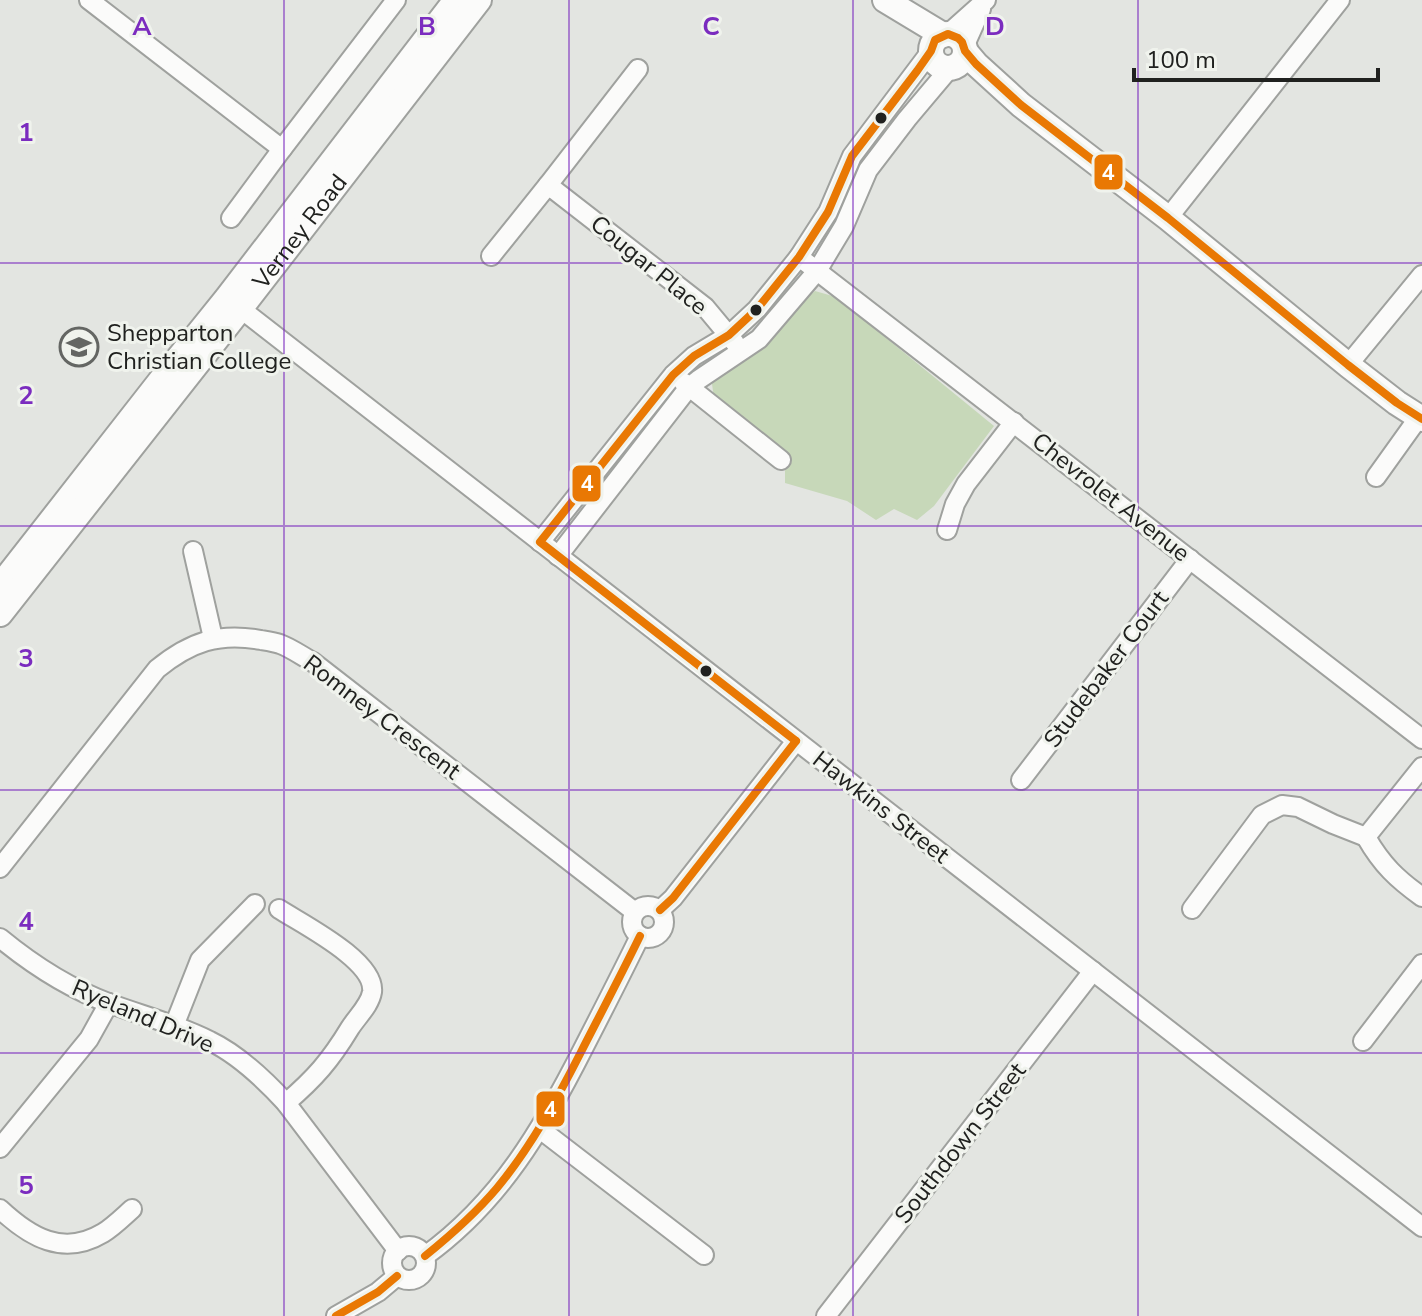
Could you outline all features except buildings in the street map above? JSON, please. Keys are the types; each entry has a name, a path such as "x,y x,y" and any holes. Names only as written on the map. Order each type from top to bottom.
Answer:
{"street":[{"path":"89,0 282,149"},
{"path":"231,218 396,0"},
{"name":"Verney Road","path":"0,614 234,304 456,0"},
{"name":"Verney Road","path":"0,586 165,375 234,304 479,0"},
{"path":"1168,218 1340,0"},
{"path":"540,542 673,375 694,356 729,335 757,309 799,257 828,212 852,156 948,50 985,1"},
{"path":"890,3 948,50 968,73 1021,105 1168,218 1348,365 1420,418 1376,477"},
{"path":"558,556 689,387 742,352 769,329 817,271 844,226 868,170 907,119 948,50"},
{"path":"491,256 638,69"},
{"name":"Cougar Place","path":"548,185 705,307 742,352"},
{"name":"Chevrolet Avenue","path":"799,257 1422,739"},
{"path":"1348,365 1422,275"},
{"name":"Hawkins Street","path":"234,304 1422,1227"},
{"path":"673,375 781,460"},
{"path":"947,530 955,504 966,484 1014,422"},
{"path":"193,551 213,638"},
{"name":"Studebaker Court","path":"1021,780 1190,559"},
{"name":"Romney Crescent","path":"0,868 157,669 188,648 213,638 243,636 279,644 313,662 635,912"},
{"path":"660,910 673,898 796,741"},
{"path":"1366,837 1422,767"},
{"path":"1192,909 1262,815 1282,805 1298,807 1366,837 1378,859 1422,897"},
{"path":"174,1026 200,960 255,904"},
{"path":"650,905 660,910 665,919 663,930 655,937 640,936 631,922 635,912 650,905"},
{"path":"279,909 353,958 368,975 373,989 336,1053 286,1103"},
{"path":"425,1256 482,1206 524,1153 557,1100 640,936"},
{"name":"Ryeland Drive","path":"0,938 63,983 211,1041 241,1060 286,1103 398,1251"},
{"path":"1363,1041 1422,964"},
{"name":"Southdown Street","path":"826,1316 1093,971"},
{"path":"0,1148 89,1039 109,1003"},
{"path":"540,1129 704,1255"},
{"path":"0,1209 28,1231 50,1243 64,1245 103,1233 132,1209"},
{"path":"412,1247 425,1256 426,1266 422,1276 412,1281 397,1276 392,1260 398,1251 412,1247"},
{"path":"336,1316 378,1292 397,1276"}],"green space":[{"path":"815,291 836,297 994,426 934,506 917,520 894,509 876,520 847,501 785,483 785,455 714,398 711,377"}],"transit line":[{"name":"4","path":"796,741 540,542 673,375 694,356 729,335 757,309 799,257 828,212 852,156 917,71 935,40 948,34 958,38 976,64 1021,105 1168,218 1348,365 1422,419"},
{"name":"4","path":"660,910 673,898 796,741"},
{"name":"4","path":"425,1256 480,1207 521,1156 563,1087 640,936"},
{"name":"4","path":"336,1316 378,1292 397,1276"}],"place":[{"name":"Shepparton Christian College","path":"79,347"}]}
